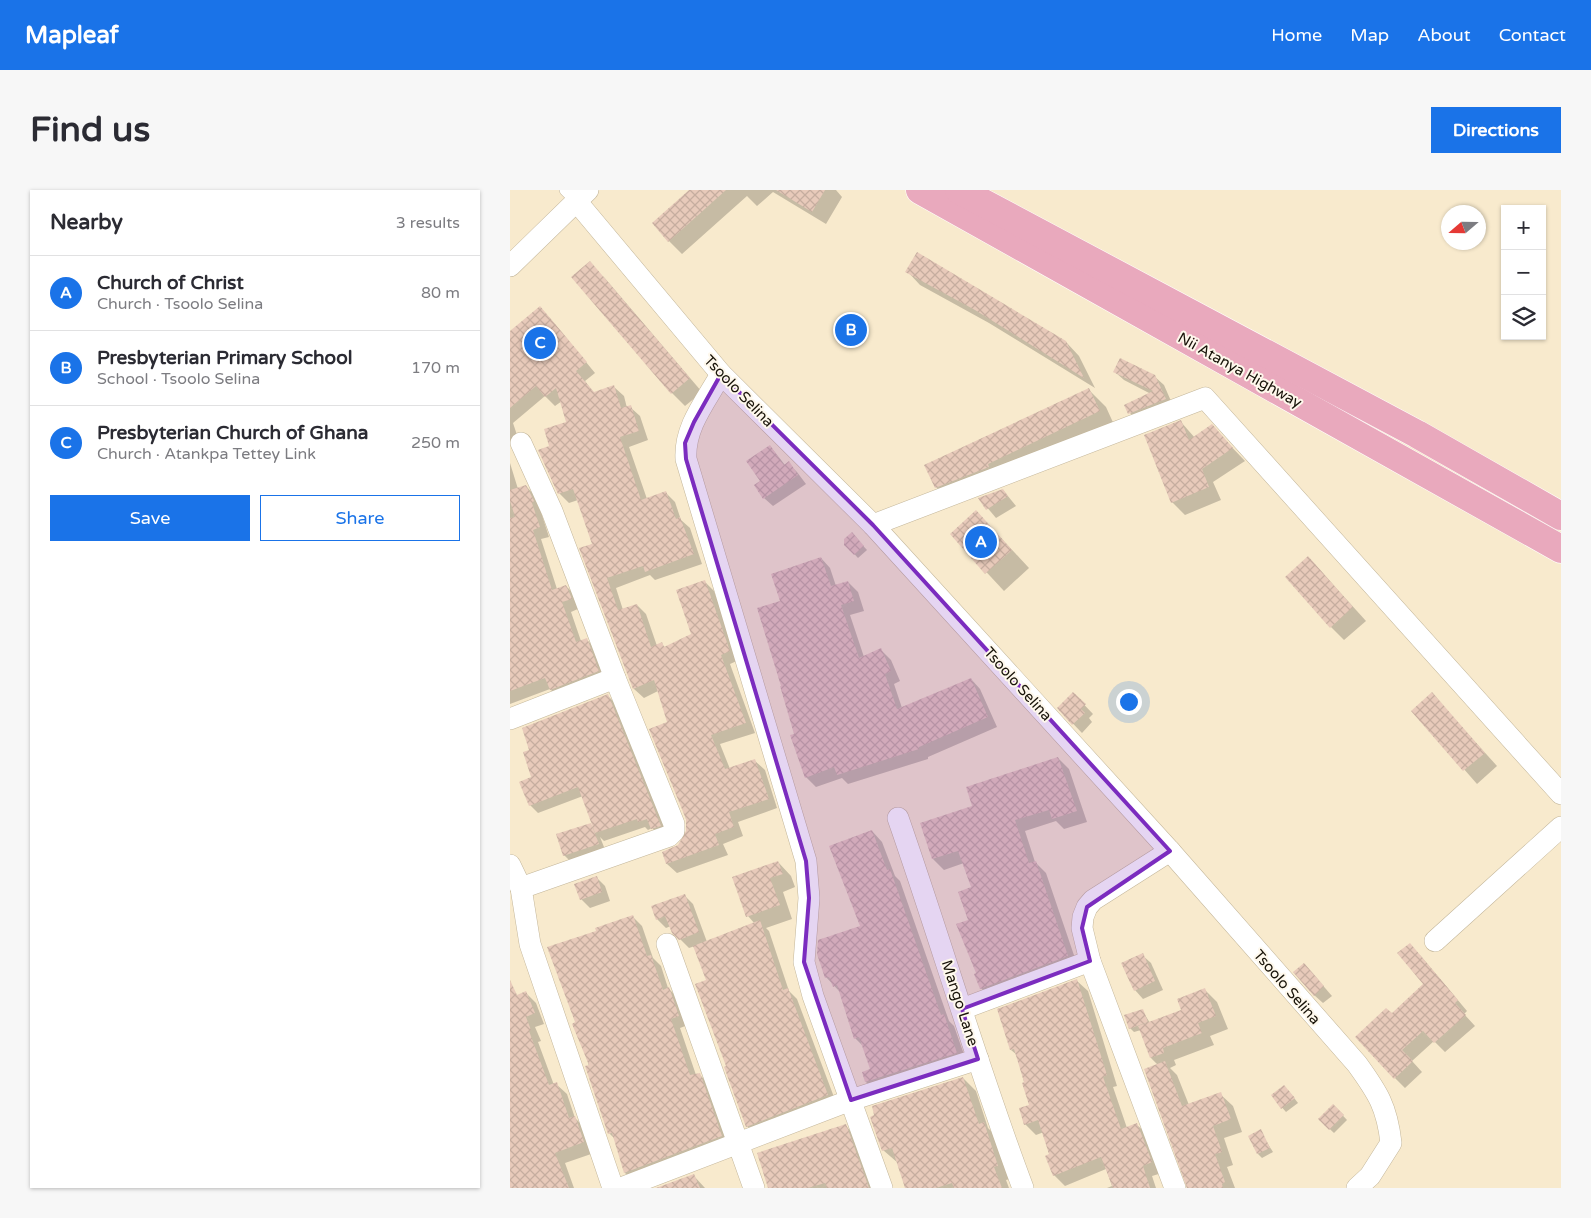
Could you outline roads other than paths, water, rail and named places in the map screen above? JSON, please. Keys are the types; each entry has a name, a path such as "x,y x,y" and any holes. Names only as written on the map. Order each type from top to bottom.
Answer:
{"main road":[{"name":"Nii Atanya Highway","path":"920,190 1561,549"},
{"path":"959,190 1417,434 1561,516"}],"street":[{"path":"510,266 577,194"},
{"name":"Tsoolo Selina","path":"577,194 721,374 873,525 1170,851 1357,1064 1378,1092 1385,1108 1392,1142 1370,1176 1357,1188"},
{"path":"721,374 694,422 686,443 686,459 806,861 809,898 804,962 813,996 882,1188"},
{"path":"873,525 1205,398 1561,794"},
{"path":"521,443 552,511 615,678 674,824 674,831 669,836 521,888"},
{"path":"510,718 615,678"},
{"name":"Mango Lane","path":"898,818 935,922 978,1058 1023,1188"},
{"path":"1435,941 1561,827"},
{"path":"1170,851 1093,900 1082,917 1082,928 1090,961 1175,1188"},
{"path":"510,865 521,888 530,944 613,1188"},
{"path":"667,944 754,1188"},
{"path":"962,1009 1090,961"},
{"path":"621,1188 850,1100 978,1058"}],"place":[{"name":"Presbyterian Primary School","path":"851,330"},
{"name":"Presbyterian Church of Ghana","path":"540,343"},
{"name":"Church of Christ","path":"981,542"}]}
